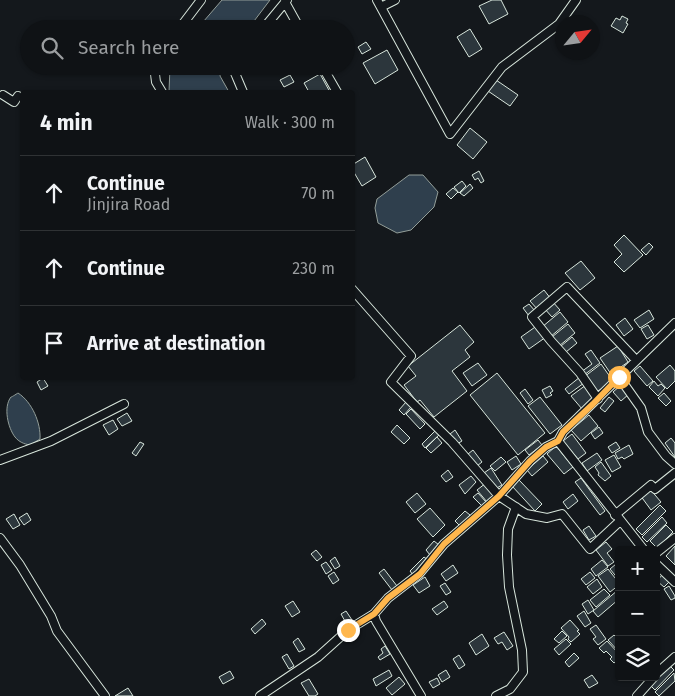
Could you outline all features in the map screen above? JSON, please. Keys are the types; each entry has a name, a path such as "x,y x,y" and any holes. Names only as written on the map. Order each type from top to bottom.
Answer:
{"street":[{"path":"186,20 201,0"},
{"path":"395,0 379,4 450,134 502,67 558,24 576,0"},
{"path":"270,20 286,1 296,20"},
{"path":"155,75 156,82 161,90"},
{"path":"236,75 242,90"},
{"path":"327,75 336,90"},
{"path":"1,96 14,102 18,96"},
{"path":"598,399 580,373 551,341 532,316 567,287 636,360"},
{"path":"355,292 411,356 391,382 452,442 499,496 526,514 547,518 562,514 590,549 651,485 655,489 675,473"},
{"path":"260,696 318,657 348,630 374,614 388,598 420,574 444,544 499,496 530,461 546,447 558,441 563,432 675,323"},
{"path":"619,377 641,408 648,432 666,456 675,464"},
{"path":"0,460 51,441 124,404"},
{"path":"558,441 641,546"},
{"path":"496,696 510,688 523,672 522,650 509,587 507,555 508,529 516,507"},
{"path":"0,538 20,565 51,616 57,631 105,696"},
{"path":"660,550 675,538"},
{"path":"660,568 675,582"},
{"path":"374,614 376,621 422,696"},
{"path":"660,670 675,657"},
{"path":"636,696 650,681"}],"water":[{"path":"222,0 270,0 255,20 205,20"},
{"path":"170,75 220,75 228,90 169,90"},
{"path":"409,175 423,175 438,192 434,207 411,230 397,233 378,223 375,208 377,199"},
{"path":"18,393 35,413 39,426 40,439 30,445 17,439 12,433 9,423 7,406 11,397"}],"building":[{"path":"492,0 501,0 508,14 489,24 479,6"},
{"path":"622,16 628,19 626,23 628,24 623,33 611,26 616,18 620,20"},
{"path":"470,29 482,49 469,57 457,37"},
{"path":"366,42 371,49 362,54 358,47"},
{"path":"387,50 398,70 375,84 363,63"},
{"path":"290,75 294,82 284,87 280,80"},
{"path":"321,75 329,90 308,90 304,83"},
{"path":"496,80 518,95 510,106 488,91"},
{"path":"470,128 487,142 473,159 457,145"},
{"path":"365,157 376,177 362,186 355,174 355,163"},
{"path":"479,171 484,181 481,183 478,178 475,180 472,175"},
{"path":"462,181 466,186 459,193 454,187"},
{"path":"470,184 473,188 464,196 460,193"},
{"path":"453,188 458,192 451,199 446,194"},
{"path":"624,235 643,255 624,272 614,262 622,254 614,245"},
{"path":"649,243 653,247 646,255 641,250"},
{"path":"581,261 595,278 580,290 565,273"},
{"path":"544,290 551,299 538,310 530,301"},
{"path":"552,301 560,310 552,317 544,308"},
{"path":"529,304 535,311 529,316 523,308"},
{"path":"649,310 654,319 640,328 634,320"},
{"path":"560,312 568,322 550,337 542,327"},
{"path":"625,318 633,329 624,336 616,325"},
{"path":"568,324 575,333 559,346 552,337"},
{"path":"460,325 474,342 465,350 470,357 452,371 467,391 434,417 420,400 417,402 404,385 416,376 408,366"},
{"path":"538,325 546,337 529,349 521,337"},
{"path":"648,325 654,335 647,339 641,329"},
{"path":"572,337 577,343 566,352 561,346"},
{"path":"618,346 628,362 611,374 600,358"},
{"path":"591,350 600,363 584,375 581,372 592,364 585,354"},
{"path":"478,363 487,375 472,386 463,373"},
{"path":"601,364 613,381 595,393 584,377"},
{"path":"670,365 675,371 675,381 667,389 656,377"},
{"path":"640,366 653,381 647,386 634,371"},
{"path":"497,373 545,433 518,455 470,395"},
{"path":"580,377 584,383 569,394 565,389"},
{"path":"44,380 48,386 41,390 37,382"},
{"path":"654,381 658,386 661,384 665,388 658,396 649,387"},
{"path":"586,385 595,399 582,409 571,396"},
{"path":"621,385 629,394 621,401 613,392"},
{"path":"550,386 553,391 550,393 552,395 546,398 542,390"},
{"path":"525,389 533,400 528,404 520,393"},
{"path":"664,393 671,401 666,406 658,398"},
{"path":"540,397 562,425 550,434 528,406"},
{"path":"609,397 614,401 605,412 600,408"},
{"path":"406,402 411,407 404,415 399,410"},
{"path":"411,409 425,424 420,429 406,414"},
{"path":"127,413 132,421 122,426 117,419"},
{"path":"589,415 598,426 581,441 571,430"},
{"path":"113,420 118,429 109,435 103,425"},
{"path":"397,425 410,438 404,444 391,432"},
{"path":"599,427 603,433 595,439 591,433"},
{"path":"455,430 462,441 457,444 450,434"},
{"path":"435,431 439,435 425,448 422,444"},
{"path":"572,434 586,453 578,459 563,441"},
{"path":"437,437 442,443 431,453 426,448"},
{"path":"671,438 675,443 675,457 665,443"},
{"path":"538,440 542,445 529,455 525,450"},
{"path":"140,442 144,444 136,456 132,453"},
{"path":"616,442 620,448 612,453 608,447"},
{"path":"629,445 633,454 624,459 622,457 618,459 615,453"},
{"path":"556,446 573,467 564,474 547,454"},
{"path":"473,450 482,462 477,466 468,454"},
{"path":"597,453 602,460 587,471 582,463"},
{"path":"614,455 621,467 612,472 605,460"},
{"path":"516,456 521,464 512,470 507,462"},
{"path":"543,456 548,462 532,476 527,470"},
{"path":"501,457 506,462 495,471 490,466"},
{"path":"601,462 611,476 605,481 598,475 599,473 595,467"},
{"path":"491,468 502,485 495,489 484,473"},
{"path":"448,470 453,477 446,482 441,476"},
{"path":"471,476 476,482 465,494 459,485"},
{"path":"581,478 605,511 600,515 575,482"},
{"path":"519,480 542,504 535,511 512,486"},
{"path":"486,483 496,494 487,502 477,490"},
{"path":"649,488 661,502 651,510 640,495"},
{"path":"417,493 426,504 415,513 406,502"},
{"path":"478,493 486,502 482,506 473,497"},
{"path":"573,494 578,501 568,509 563,502"},
{"path":"660,505 666,511 642,535 636,529"},
{"path":"430,508 445,525 433,537 417,519"},
{"path":"465,511 470,515 460,526 455,521"},
{"path":"27,513 31,520 24,525 19,518"},
{"path":"14,514 20,525 13,529 6,519"},
{"path":"662,517 667,523 647,542 642,537"},
{"path":"666,525 673,532 659,546 655,546 650,541"},
{"path":"589,526 596,536 589,540 583,530"},
{"path":"434,541 439,545 430,555 426,550"},
{"path":"606,542 612,549 607,553 614,562 608,566 596,550"},
{"path":"675,546 675,565 666,556"},
{"path":"316,550 322,557 317,561 311,554"},
{"path":"335,557 340,566 335,569 330,561"},
{"path":"424,557 428,560 413,575 410,571"},
{"path":"602,560 608,567 596,576 591,569"},
{"path":"326,562 332,570 326,574 321,565"},
{"path":"453,565 458,573 446,581 441,574"},
{"path":"615,565 615,575 610,569"},
{"path":"384,569 397,586 392,590 379,573"},
{"path":"608,569 615,578 615,588 610,592 598,576"},
{"path":"334,572 339,580 333,584 328,576"},
{"path":"590,572 595,578 586,585 581,579"},
{"path":"662,575 669,582 664,587 660,584"},
{"path":"425,577 430,586 419,593 413,585"},
{"path":"597,579 602,587 593,594 587,587"},
{"path":"445,583 451,592 446,595 440,586"},
{"path":"669,586 675,596 671,600 664,589"},
{"path":"604,589 610,595 596,607 590,600"},
{"path":"615,593 615,602 598,617 593,611"},
{"path":"588,600 594,610 588,614 582,604"},
{"path":"293,601 300,612 292,617 285,606"},
{"path":"444,601 448,607 437,615 432,609"},
{"path":"346,611 352,620 346,623 341,614"},
{"path":"584,611 591,623 585,627 577,616"},
{"path":"262,619 266,624 255,634 251,629"},
{"path":"570,620 579,630 577,631 580,634 571,642 561,628"},
{"path":"596,625 606,639 598,645 593,639 596,637 590,629"},
{"path":"562,631 567,636 559,643 554,639"},
{"path":"504,632 513,646 507,650 502,642 498,644 494,638"},
{"path":"482,634 489,646 476,655 469,643"},
{"path":"615,636 615,648 608,640"},
{"path":"298,638 305,649 299,652 293,642"},
{"path":"566,639 571,644 559,655 554,649"},
{"path":"607,641 615,650 615,662 610,659 612,657 606,651 604,653 599,648"},
{"path":"385,646 390,654 380,660 378,657 383,653 381,649"},
{"path":"574,653 579,658 569,667 565,662"},
{"path":"287,654 294,666 289,669 282,657"},
{"path":"459,655 465,665 459,669 453,659"},
{"path":"669,665 674,670 655,690 650,685 654,681 660,681 660,674"},
{"path":"389,670 392,676 376,686 373,679"},
{"path":"446,670 450,677 442,682 438,675"},
{"path":"230,671 234,678 223,684 219,677"},
{"path":"674,673 675,681 659,696 655,692"},
{"path":"592,675 598,683 589,688 584,680"},
{"path":"399,677 405,684 392,695 386,688"},
{"path":"437,678 440,684 433,688 429,682"},
{"path":"309,679 318,694 315,696 309,696 301,683"},
{"path":"128,688 133,696 115,696"}],"route":[{"path":"348,630 374,614 388,598 420,574 444,544 499,496 530,461 546,447 558,441 563,432 619,377"}]}
